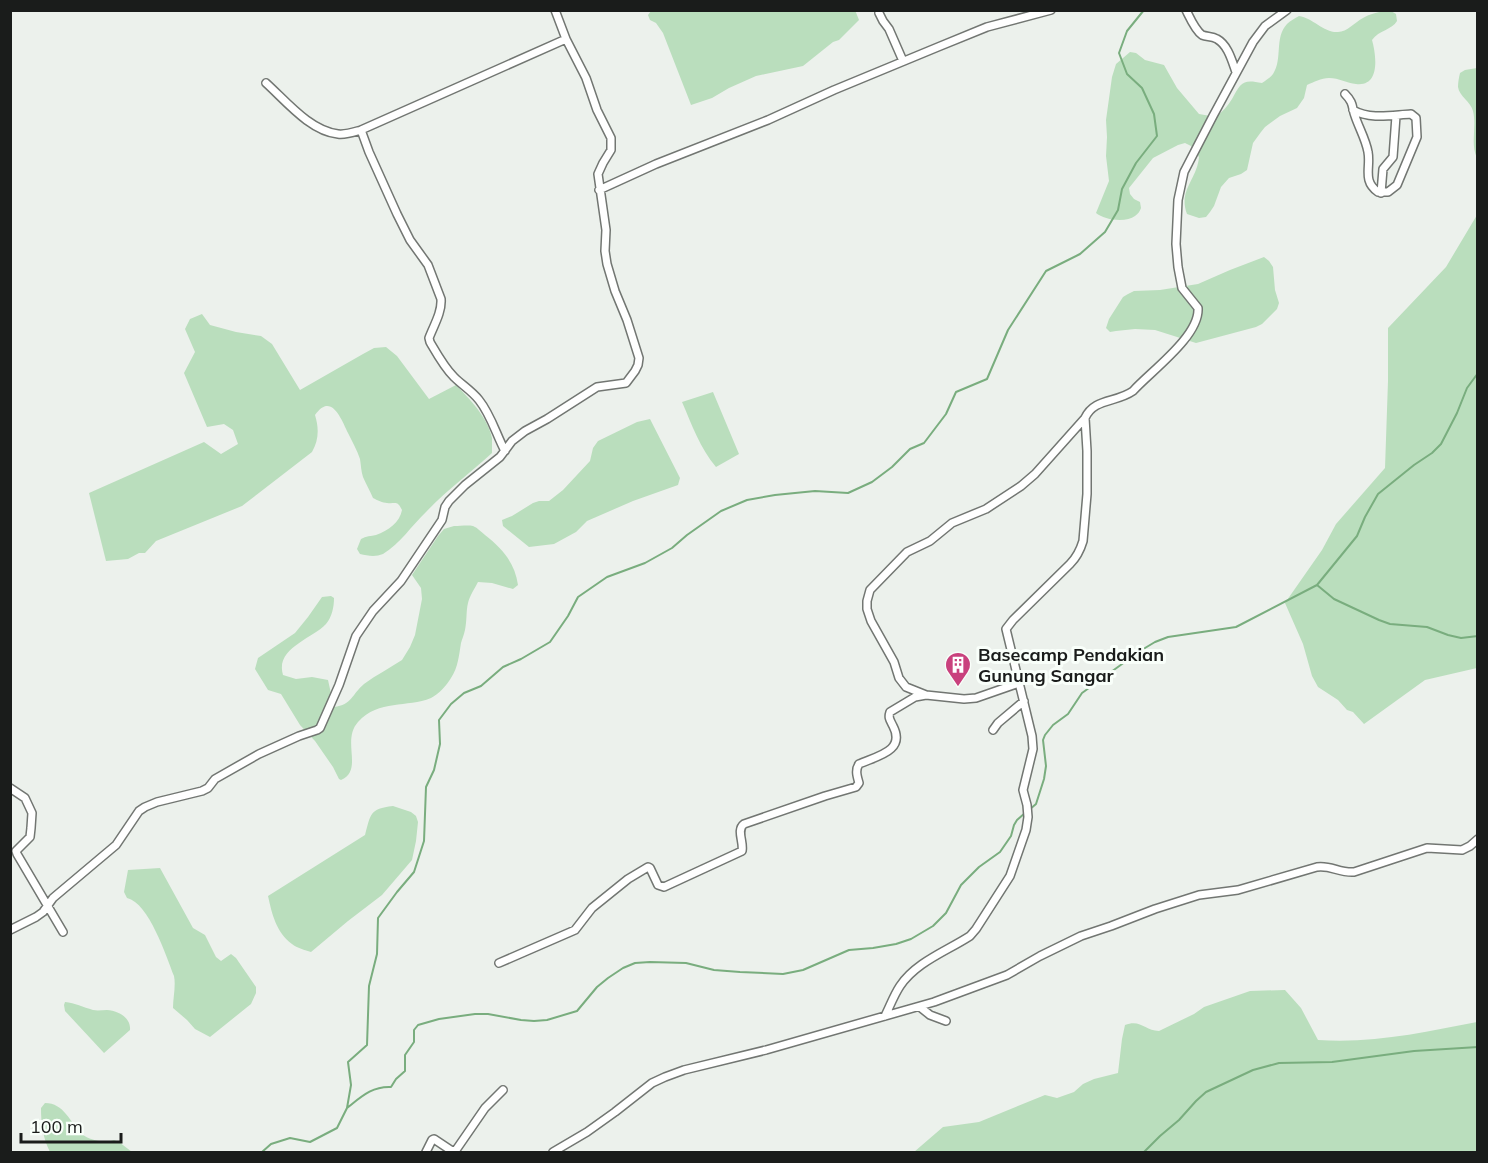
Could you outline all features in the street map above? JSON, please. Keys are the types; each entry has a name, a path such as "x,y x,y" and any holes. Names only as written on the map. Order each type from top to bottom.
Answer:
{"street":[{"path":"10,930 36,917 59,892 116,845 139,811 145,807 202,791 208,788 215,779 259,754 318,730 339,685 356,636 400,580 441,520 449,501 500,457 512,441 525,430 547,419 597,387 626,383 631,378 639,358 615,291 604,251 606,230 598,172 611,150 610,138 555,10"},
{"path":"600,190 656,164 768,120 834,90 987,27 1051,10"},
{"path":"1186,10 1201,34 1216,39 1224,46 1236,72"},
{"path":"1019,683 976,698 964,699 926,695 906,687 899,678 894,662 871,621 867,609 870,590 907,552 930,541 952,523 986,508 1029,481 1089,411 1096,405 1132,391 1178,347 1189,333 1197,319 1198,308 1182,288 1178,274 1176,244 1178,200 1184,172 1259,32 1287,10"},
{"path":"879,13 903,61"},
{"path":"266,83 319,128 345,134 361,130 566,39"},
{"path":"1345,94 1351,103 1353,110 1368,150 1367,177 1369,182 1381,193 1392,190 1397,185 1417,137 1415,116 1411,114 1372,116 1353,110"},
{"path":"1381,193 1383,169 1393,157 1396,116"},
{"path":"361,130 396,214 410,240 428,265 441,299 439,313 429,338 430,342 450,372 480,400 505,451"},
{"path":"885,1016 901,985 912,972 970,936 1010,876 1026,830 1028,817 1023,790 1033,749 1024,701 1006,632 1007,626 1077,556 1083,541 1087,494 1085,418"},
{"path":"499,963 575,930 592,908 628,879 648,867 658,885 664,887 740,852 743,849 740,829 742,825 856,787 859,783 857,767 887,752 896,743 897,733 889,718 890,712 915,697 926,695"},
{"path":"993,730 1024,701"},
{"path":"10,788 25,798 32,813 30,837 16,851 17,854 63,932"},
{"path":"554,1152 587,1132 652,1083 665,1077 920,1007 1007,975 1081,936 1155,909 1199,895 1238,890 1317,867 1326,866 1346,873 1427,848 1462,850 1474,846 1478,839"},
{"path":"920,1007 930,1015 946,1021"},
{"path":"426,1152 434,1139 452,1151 456,1150 485,1108 503,1090"}],"green space":[{"path":"855,10 859,20 839,40 833,42 803,66 756,76 712,98 691,105 663,33 656,23 650,20 648,15 651,11"},
{"path":"1385,11 1396,14 1397,21 1372,40 1375,68 1370,80 1364,84 1356,84 1326,78 1307,85 1304,98 1297,108 1280,116 1261,132 1253,143 1247,170 1229,178 1221,187 1214,206 1206,217 1199,218 1187,214 1186,191 1198,165 1199,157 1191,146 1185,143 1153,158 1129,188 1130,194 1140,202 1141,208 1136,215 1115,220 1096,213 1109,181 1106,120 1112,77 1116,64 1130,52 1136,53 1145,60 1164,65 1177,88 1199,114 1216,117 1243,83 1251,81 1262,83 1273,74 1278,62 1279,42 1283,30 1287,24 1299,16 1328,30 1338,32 1368,15"},
{"path":"1478,68 1477,158 1474,147 1473,111 1458,87 1460,73"},
{"path":"1477,215 1477,668 1425,680 1364,724 1353,712 1347,710 1338,700 1318,687 1285,603 1322,550 1336,524 1385,468 1388,328 1446,267"},
{"path":"1264,257 1273,267 1275,290 1279,303 1277,309 1256,327 1196,343 1155,330 1135,329 1110,332 1106,328 1123,297 1134,291 1160,290 1198,284"},
{"path":"202,314 210,325 261,336 272,344 300,390 374,348 386,347 397,356 429,399 456,385 487,423 492,438 492,453 442,497 389,550 378,556 360,554 357,549 361,539 385,531 396,522 402,510 397,504 373,498 363,477 359,456 339,415 331,407 326,406 315,415 318,434 312,452 242,506 156,541 145,553 139,553 128,559 106,561 89,493 204,442 221,454 238,444 233,430 224,424 207,427 184,373 195,352 185,329 190,319"},
{"path":"713,392 739,454 716,467 701,444 682,402"},
{"path":"650,419 680,478 678,485 587,521 576,532 554,544 529,547 503,526 502,520 533,503 549,501 563,490 590,461 593,448 598,441 637,422"},
{"path":"454,526 473,526 497,545 511,563 518,585 513,589 478,582 468,603 466,627 458,661 449,681 440,692 431,698 384,707 366,715 358,722 351,738 351,769 348,775 341,780 315,741 300,725 281,694 268,690 255,669 258,658 295,633 322,597 331,596 334,598 334,605 328,621 289,651 282,666 283,675 296,679 312,677 328,680 334,707 345,704 364,684 402,660 410,647 415,635 422,599 421,588 412,575 444,529"},
{"path":"393,806 416,816 418,822 412,860 382,895 311,952 292,944 278,928 268,896 365,835 372,814 379,809"},
{"path":"160,868 193,928 205,935 216,957 221,961 231,954 256,987 251,1004 210,1037 195,1029 173,1008 174,976 161,944 142,909 127,898 124,892 128,870"},
{"path":"1285,990 1301,1008 1318,1040 1378,1039 1477,1022 1477,1152 914,1152 943,1127 979,1122 1045,1095 1057,1098 1074,1092 1083,1084 1094,1079 1118,1073 1125,1025 1135,1023 1159,1031 1204,1007 1250,991"},
{"path":"65,1002 93,1010 116,1012 129,1022 130,1030 104,1053 65,1011"},
{"path":"45,1103 62,1110 85,1136 101,1141 114,1140 132,1152 50,1152 41,1120 41,1108"}],"waterway":[{"path":"262,1152 271,1144 290,1138 310,1142 337,1128 347,1108 351,1085 348,1062 367,1045 369,986 377,954 378,918 414,872 424,841 426,787 434,770 440,744 439,720 451,704 464,693 481,686 503,667 550,642 578,597 607,577 645,563 672,548 721,511 747,500 775,495 815,491 848,493 872,482 910,449 924,443 946,414 956,392 987,379 1008,330 1046,271 1080,254 1105,232 1118,210 1122,189 1136,163 1157,136 1154,114 1142,88 1127,74 1119,53 1127,31 1144,10"},
{"path":"1317,585 1357,536 1378,494 1441,444 1467,388 1478,373"},
{"path":"1029,810 1036,804 1044,779 1046,766 1043,740 1045,735 1053,725 1068,714 1082,693 1155,642 1168,637 1236,627 1317,585 1334,599 1390,624 1427,627 1461,638 1478,636"},
{"path":"347,1108 372,1090 391,1087 405,1071 405,1055 414,1042 414,1030 418,1025 439,1019 475,1014 521,1020 547,1020 577,1011 597,987 623,968 635,963 686,963 714,970 783,974 803,970 849,950 896,944 911,939 933,926 946,913 961,885 979,867 1000,852 1011,836 1017,820 1025,813"},
{"path":"1144,1152 1206,1092 1253,1070 1279,1063 1332,1062 1414,1051 1478,1047"}],"place":[{"name":"Basecamp Pendakian Gunung Sangar","path":"958,688"}]}
